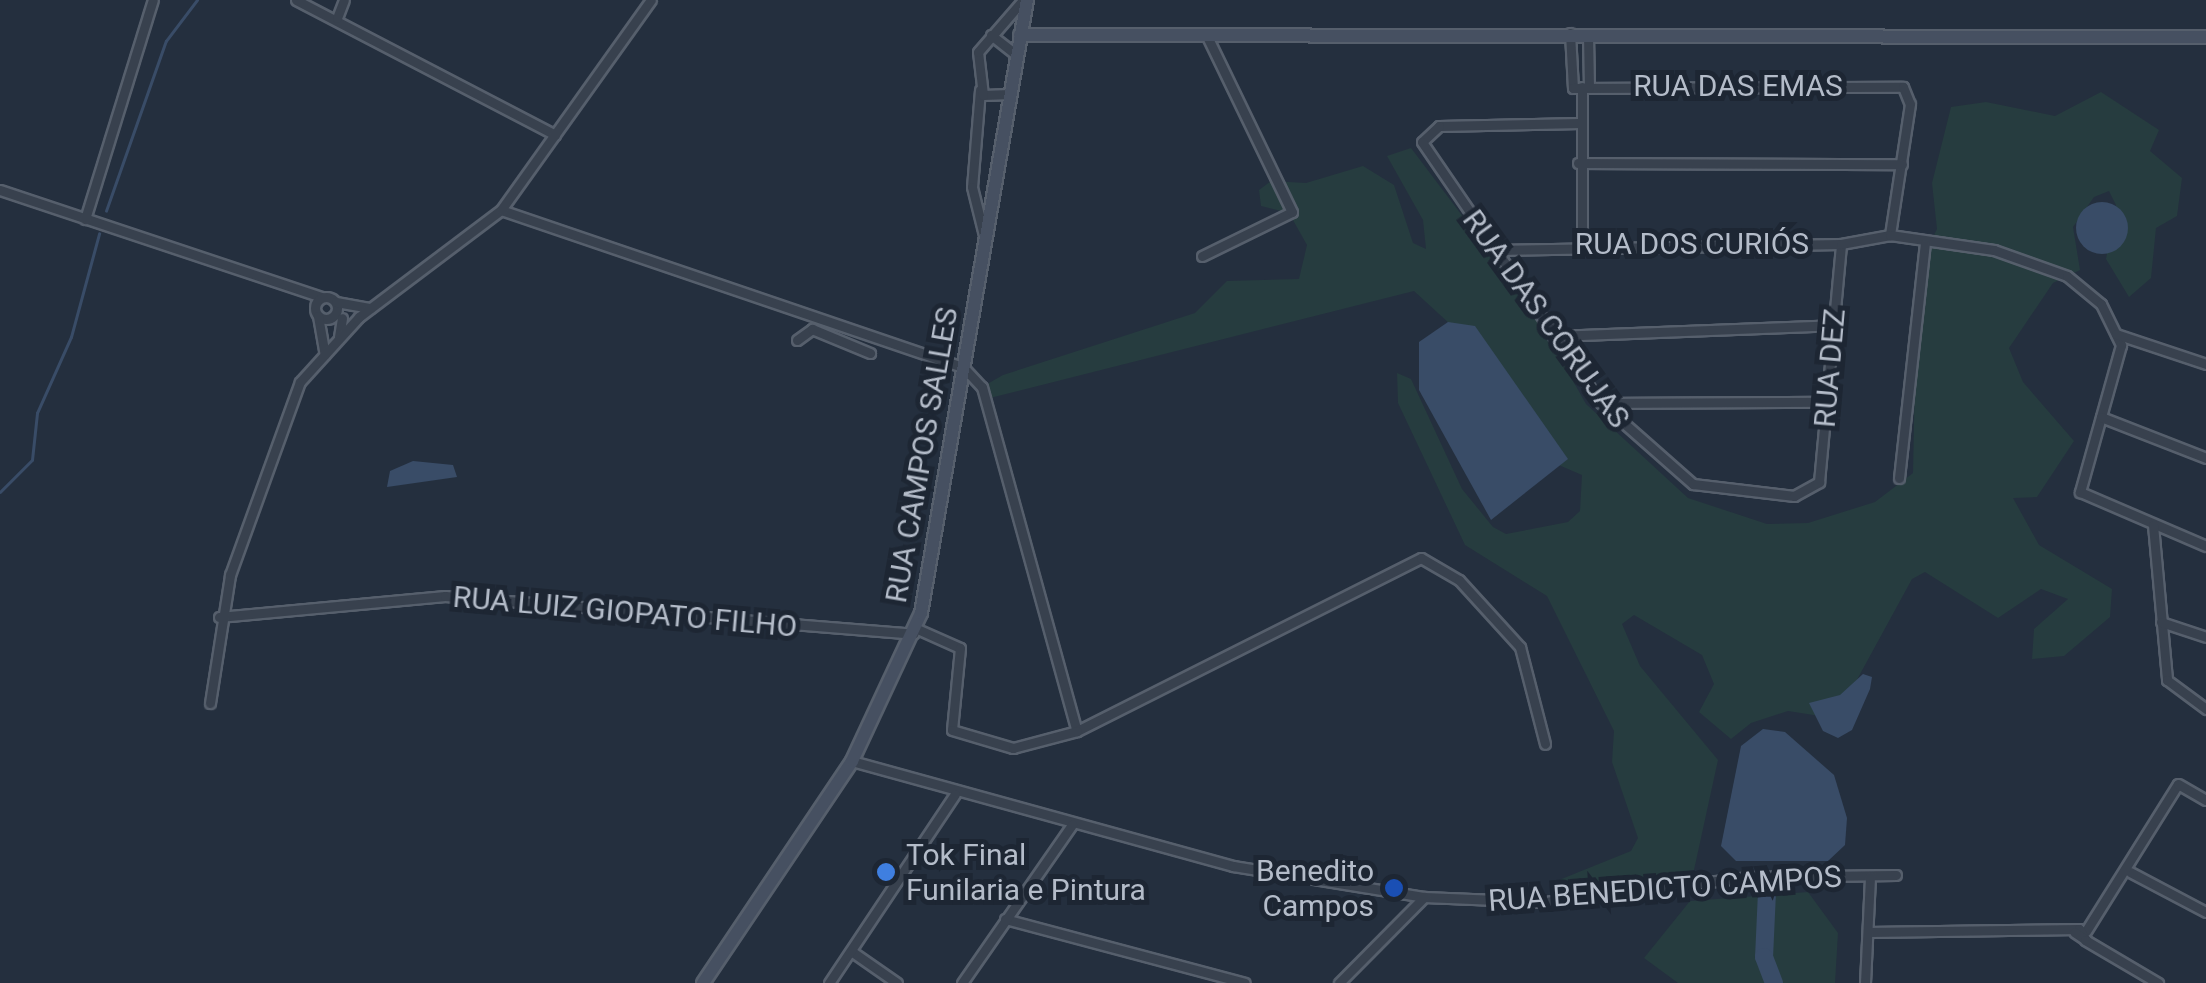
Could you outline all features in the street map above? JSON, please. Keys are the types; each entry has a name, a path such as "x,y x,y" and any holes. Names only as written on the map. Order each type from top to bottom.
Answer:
{"street":[{"path":"85,218 154,0"},
{"path":"296,0 555,135"},
{"path":"336,18 344,0"},
{"path":"210,704 219,616 281,416 325,354 358,317 501,210 651,0"},
{"path":"986,240 972,186 980,90 978,52 1025,0"},
{"name":"RUA CAMPOS SALLES","path":"703,983 852,761 914,631 964,368 1025,0"},
{"path":"1570,33 1582,87"},
{"path":"1582,244 1578,163 1588,33"},
{"path":"991,34 2206,37"},
{"path":"991,34 1016,57"},
{"path":"1202,256 1292,212 1207,36"},
{"name":"RUA DAS EMAS","path":"1582,87 1904,88 1902,164"},
{"path":"980,90 992,100 1010,94"},
{"name":"RUA DAS CORUJAS","path":"1580,123 1438,126 1424,134 1424,149 1601,403 1692,484 1812,490"},
{"path":"1578,163 1902,164 1890,235 1924,244 1994,250 2067,276 2100,304 2121,345 2102,417 2078,484 2091,500 2206,546"},
{"path":"0,190 290,290 370,308"},
{"path":"501,210 964,368 982,387 1077,731"},
{"name":"RUA DOS CURIÓS","path":"1494,250 1582,244 1841,244 1890,235"},
{"name":"RUA DEZ","path":"1812,490 1828,402 1841,244"},
{"path":"1899,478 1924,244"},
{"path":"290,290 316,313 358,317"},
{"path":"322,297 316,313 325,354"},
{"path":"336,302 338,340"},
{"path":"1553,336 1835,325"},
{"path":"797,340 812,330 870,353"},
{"path":"2116,334 2206,364"},
{"path":"1601,403 1828,402"},
{"path":"2102,417 2206,458"},
{"path":"2154,525 2168,680 2206,709"},
{"path":"914,631 960,648 952,730 1013,748 1077,731 1421,558 1459,580 1520,648 1545,744"},
{"name":"RUA LUIZ GIOPATO FILHO","path":"219,616 446,596 914,631"},
{"path":"2161,622 2206,637"},
{"name":"RUA BENEDICTO CAMPOS","path":"852,761 1072,825 1310,882 1424,898 1545,902 1729,879 1896,875"},
{"path":"2082,935 2130,872 2178,784 2206,800"},
{"path":"829,983 955,794"},
{"path":"962,983 1072,825"},
{"path":"2130,872 2206,912"},
{"path":"1865,983 1870,876"},
{"path":"1338,983 1424,898"},
{"path":"1005,919 1245,983"},
{"path":"1868,932 2082,935 2158,983"},
{"path":"851,951 897,983"}],"green space":[{"path":"2101,92 2159,130 2150,151 2182,178 2177,216 2156,228 2151,278 2129,297 2106,259 2116,205 2109,191 2094,197 2073,227 2080,270 2053,283 2009,348 2023,382 2074,441 2037,497 2013,498 2039,545 2112,589 2110,617 2064,656 2032,659 2034,629 2068,599 2041,589 1998,618 1925,572 1912,579 1847,698 1820,716 1788,711 1751,723 1731,739 1699,712 1714,684 1702,655 1634,615 1622,624 1640,666 1718,760 1694,870 1559,895 1559,880 1631,851 1638,838 1612,762 1614,731 1547,596 1465,545 1398,403 1397,373 1411,379 1462,489 1493,527 1506,534 1568,522 1580,511 1582,475 1547,460 1463,336 1414,291 990,398 989,383 1003,375 1195,313 1227,281 1299,279 1307,245 1289,213 1261,206 1259,190 1271,181 1306,183 1363,166 1394,185 1413,243 1426,249 1423,220 1387,156 1411,148 1532,308 1586,404 1688,498 1767,524 1808,523 1875,502 1913,473 1917,269 1937,229 1932,183 1951,107 1986,102 2055,116"},
{"path":"1808,892 1838,933 1835,983 1678,983 1644,958 1690,901"}],"water":[{"path":"2102,202 2120,210 2128,228 2120,246 2102,254 2084,246 2076,228 2084,210"},
{"path":"1448,322 1475,326 1568,459 1491,520 1419,390 1419,342"},
{"path":"413,461 453,465 457,477 387,487 390,471"},
{"path":"1863,674 1872,677 1870,689 1852,730 1838,738 1823,731 1809,703 1840,695"},
{"path":"1763,729 1785,732 1834,775 1847,818 1845,845 1828,861 1736,861 1721,846 1741,746"}],"waterway":[{"path":"106,211 166,41 197,0"},
{"path":"0,492 32,460 37,413 71,337 99,234"},
{"path":"1767,892 1764,957 1774,983"}],"place":[{"name":"Tok Final Funilaria e Pintura","path":"886,872"},
{"name":"Benedito Campos","path":"1394,888"}]}
